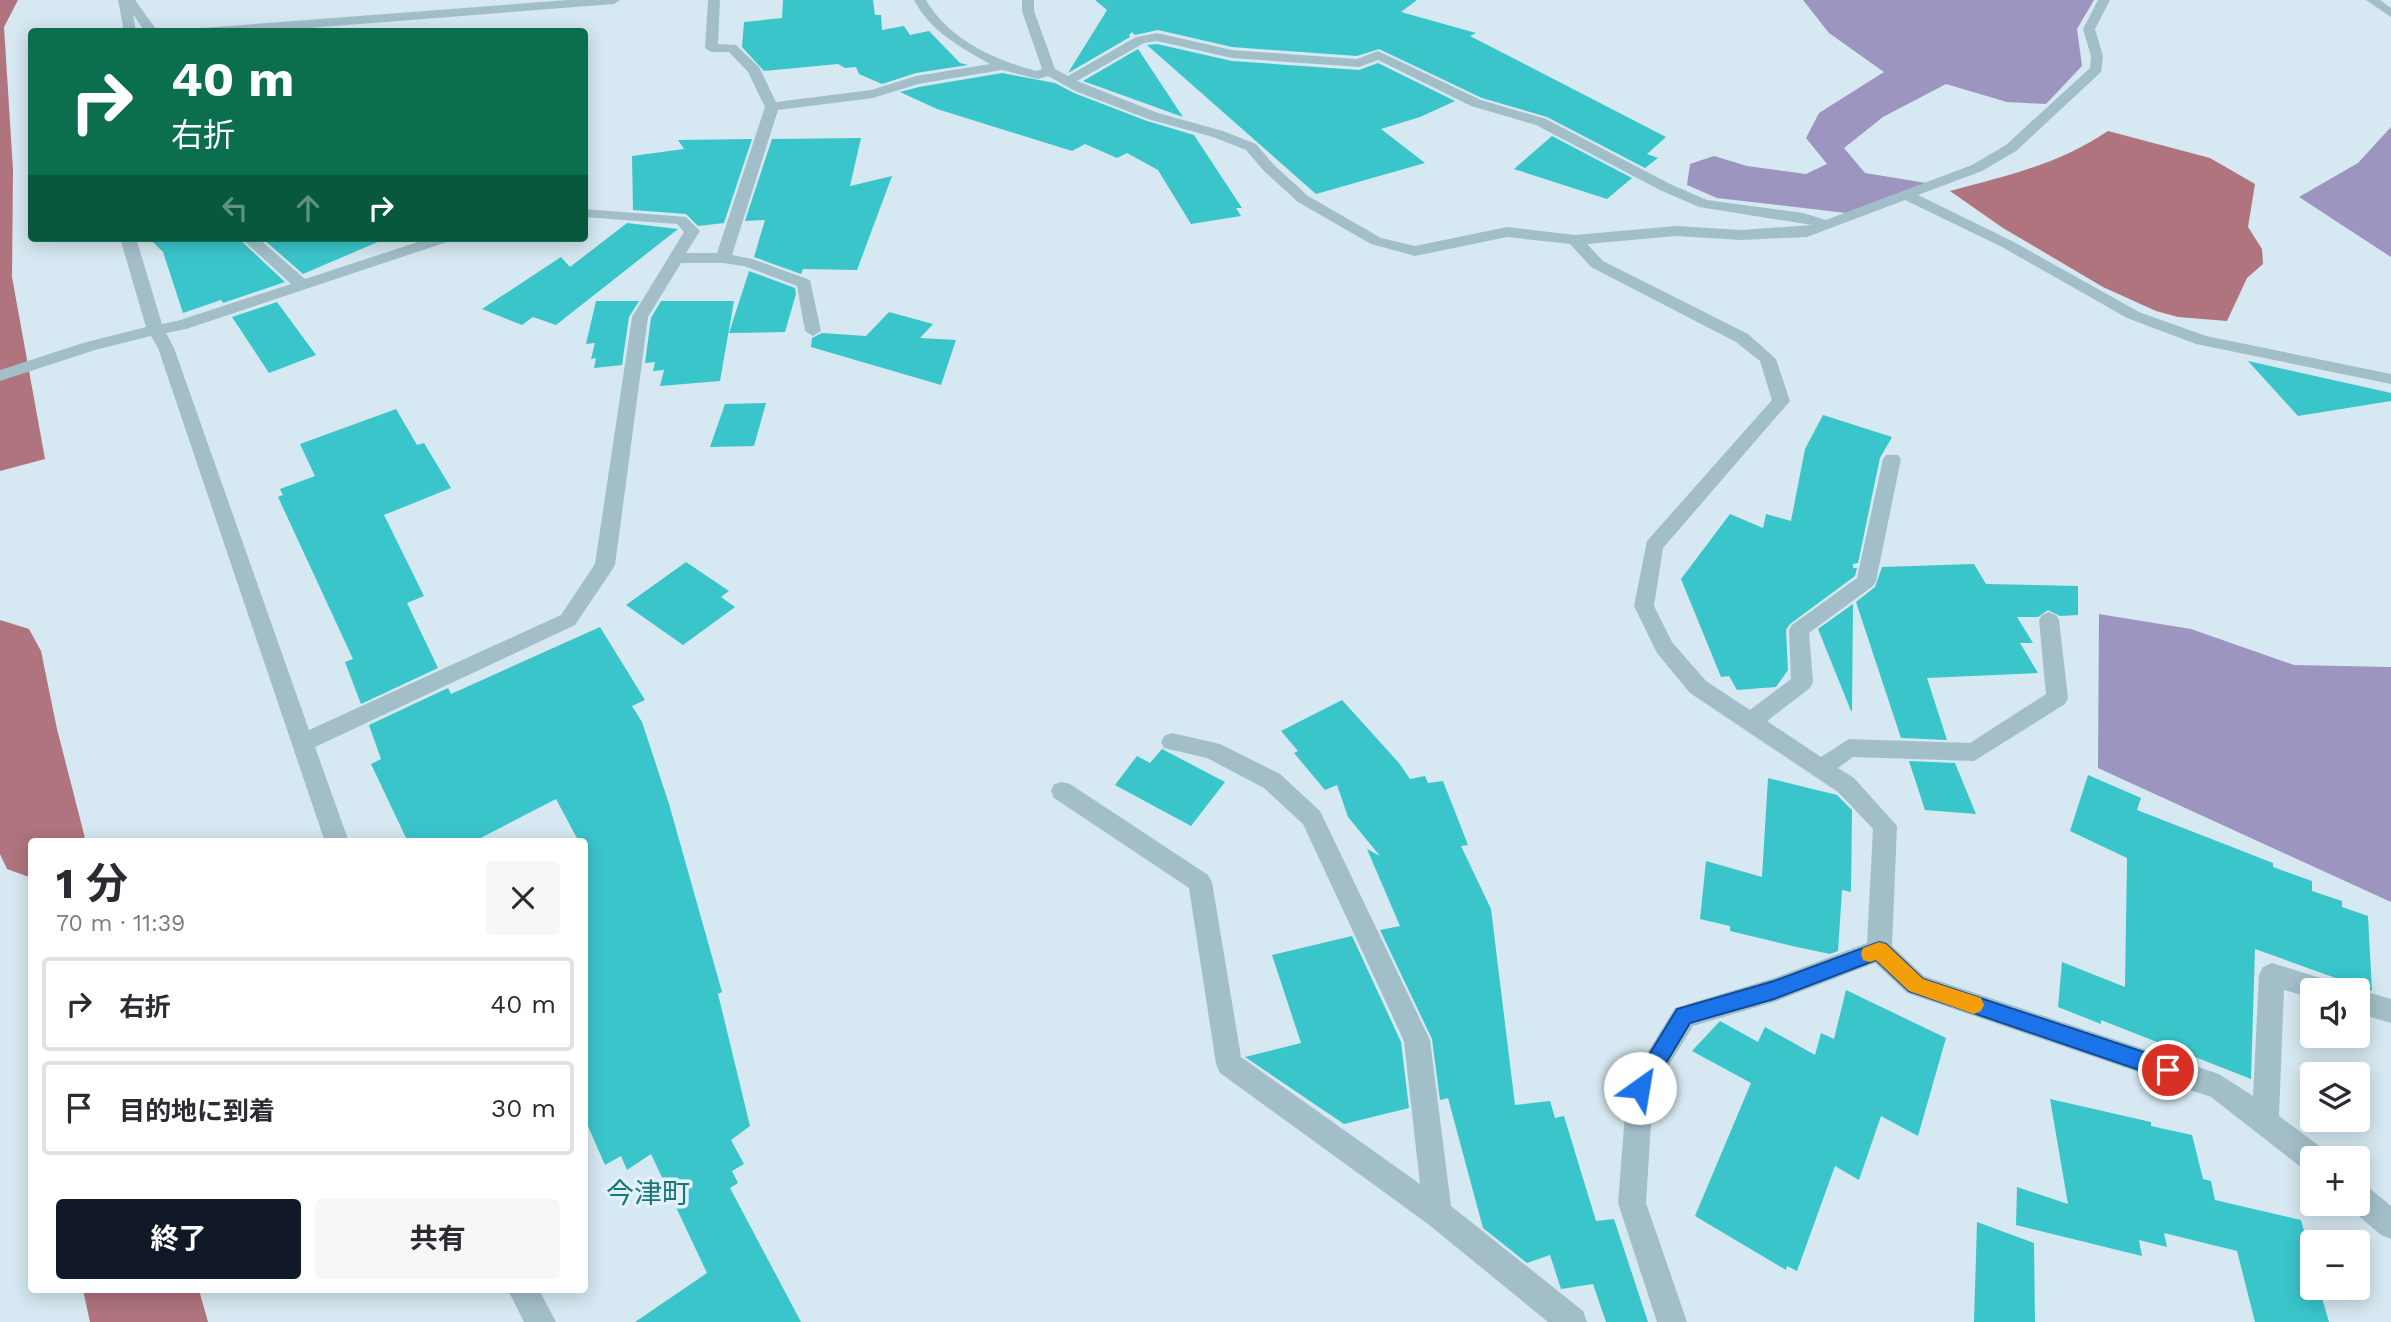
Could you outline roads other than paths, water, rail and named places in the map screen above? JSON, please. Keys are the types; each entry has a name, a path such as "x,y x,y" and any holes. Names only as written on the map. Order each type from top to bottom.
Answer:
{"street":[{"path":"126,0 130,28"},
{"path":"126,0 149,28"},
{"path":"460,12 480,0"},
{"path":"306,28 357,26 460,12 614,0"},
{"path":"714,0 711,48 732,48 754,70 772,107 723,258"},
{"path":"920,0 928,18 938,27 1002,66 1038,75 1049,71"},
{"path":"1028,0 1028,11 1049,71 1153,116 1218,134 1251,147 1269,168 1303,199 1376,241 1415,251 1507,232 1575,240 1676,231 1741,235 1807,232 1978,168 2011,148 2096,69 2097,56 2089,29 2104,0"},
{"path":"2372,0 2391,13"},
{"path":"1068,81 1140,40 1157,37 1232,54 1359,63 1378,55 1476,103 1541,122 1665,187 1704,204 1803,216 1826,225"},
{"path":"772,107 873,94 916,80 1002,66"},
{"path":"1906,195 2007,244 2133,315 2202,340 2391,379"},
{"path":"303,743 568,620 605,565 640,317 692,231 681,220 588,212"},
{"path":"1575,240 1597,264 1742,338 1768,359 1781,401 1654,546 1644,606 1664,647 1698,687 1846,785 1885,826 1879,950 1916,985 2218,1087 2300,1149"},
{"path":"129,242 155,329 166,348 336,838"},
{"path":"254,242 303,286"},
{"path":"0,376 113,340 155,329 180,326 432,242"},
{"path":"676,258 723,258 747,262 803,283 813,331"},
{"path":"1750,722 1802,682 1799,630 1866,581 1892,459"},
{"path":"1820,769 1849,748 1974,752 1995,739 2057,698 2049,620"},
{"path":"1172,742 1212,750 1272,781 1312,818 1417,1040 1438,1214"},
{"path":"1062,791 1200,882 1229,1064 1438,1214 1572,1322"},
{"path":"1672,1322 1632,1203 1640,1088 1684,1016 1774,990 1879,950"},
{"path":"2265,1122 2272,975 2300,983"},
{"path":"2370,1004 2391,1011"},
{"path":"2370,1207 2391,1225"},
{"path":"525,1293 541,1322"}],"waterway":[{"path":"0,651 14,729 39,838"},
{"path":"142,1293 149,1322"}],"district":[{"name":"今津町","path":"648,1193"}]}
